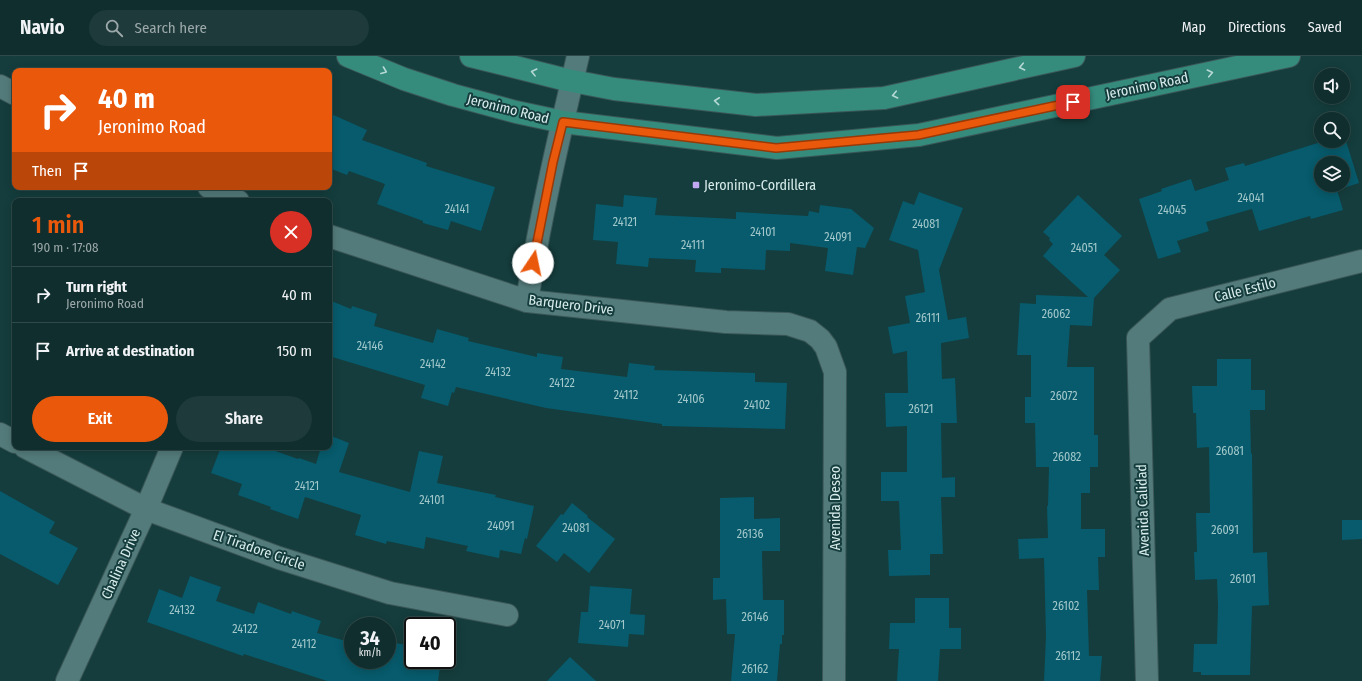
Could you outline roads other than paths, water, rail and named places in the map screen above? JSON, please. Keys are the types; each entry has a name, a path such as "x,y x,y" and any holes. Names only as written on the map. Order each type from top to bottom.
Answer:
{"main road":[{"name":"Jeronimo Road","path":"348,56 404,79 453,95 516,112 563,122 776,148 918,135 1289,56"},
{"path":"471,56 572,81 614,89 756,105 884,98 1074,56"}],"street":[{"path":"527,300 553,162 578,56"},
{"path":"0,86 12,92"},
{"path":"215,190 232,198"},
{"name":"Barquero Drive","path":"332,237 527,300 726,322 788,324 810,331 820,338"},
{"name":"Calle Estilo","path":"1138,338 1170,309 1362,261"},
{"name":"Avenida Deseo","path":"820,338 826,346 835,372 834,681"},
{"name":"Avenida Calidad","path":"1138,338 1148,681"},
{"path":"0,434 12,440"},
{"name":"El Tiradore Circle","path":"31,450 146,509 278,558 390,593 507,615"},
{"name":"Chalina Drive","path":"68,681 146,509 171,450"}],"place":[{"name":"Jeronimo-Cordillera","path":"696,185"}]}
